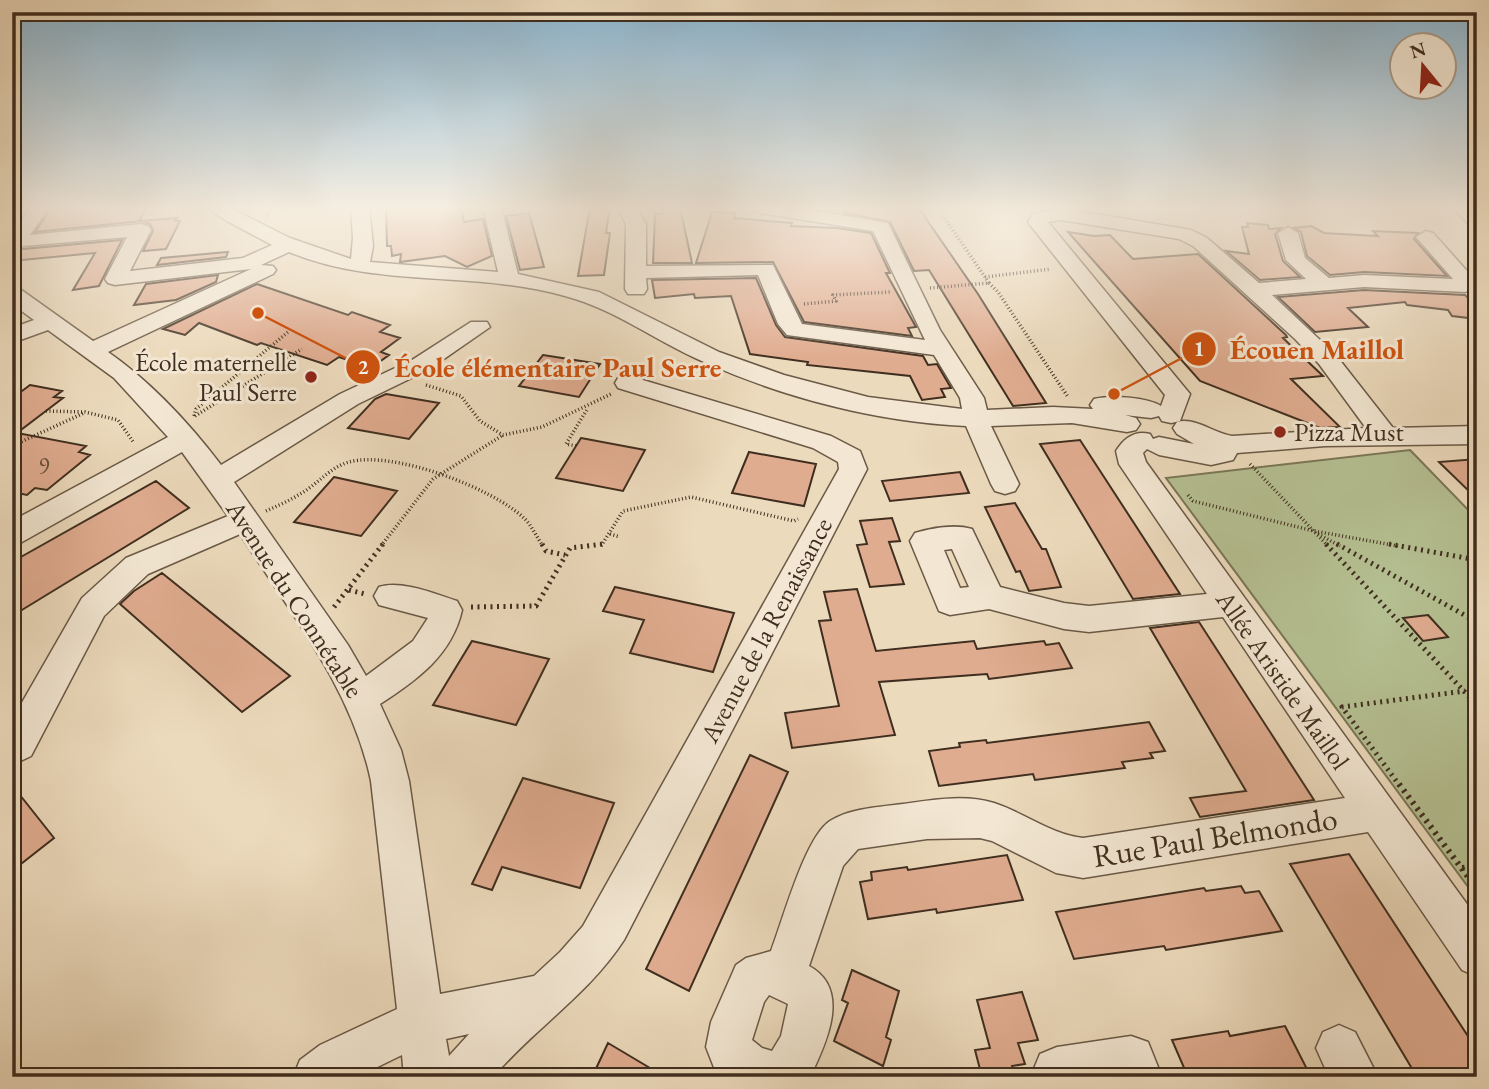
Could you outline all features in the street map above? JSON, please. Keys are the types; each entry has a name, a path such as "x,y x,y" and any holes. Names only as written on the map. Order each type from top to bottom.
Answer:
{"street":[{"path":"128,258 115,279 247,264 266,258"},
{"path":"91,351 277,258"},
{"path":"332,258 357,266 507,278 574,291 622,309 713,357 836,397 921,414 976,418 1093,416 1232,445 1325,437 1471,441"},
{"path":"357,266 361,258"},
{"path":"505,258 507,278"},
{"path":"622,309 636,290 637,258"},
{"path":"895,258 916,305 972,398 987,448 1005,484"},
{"name":"Allée Aristide Maillol","path":"1067,258 1178,394 1156,427 1129,451 1133,464 1477,955"},
{"name":"Allée Aristide Maillol","path":"1218,258 1254,290"},
{"path":"1295,258 1324,284"},
{"path":"1254,290 1392,282 1468,284 1445,258"},
{"path":"637,272 766,269 794,330 942,348"},
{"path":"1254,290 1326,359 1388,438"},
{"name":"Avenue du Connétable","path":"12,294 123,373 185,428 217,480 314,622 360,698 383,750 390,781 428,1077"},
{"path":"12,336 48,322"},
{"path":"217,480 349,399 394,379 479,327"},
{"name":"Avenue de la Renaissance","path":"462,1077 489,1045 591,954 853,469 850,457 841,450 766,424 627,383"},
{"path":"1009,417 1075,407 1120,406 1211,456 1361,444 1388,438"},
{"path":"12,534 146,461 185,428"},
{"path":"12,748 18,744 93,607 136,566 246,520"},
{"path":"360,698 417,660 445,619 446,611 390,596"},
{"path":"989,597 1064,616 1089,619 1229,604"},
{"name":"Rue Paul Belmondo","path":"782,978 826,855 843,835 859,830 957,818 979,818 995,822 1032,844 1065,857 1083,858 1376,812"},
{"path":"317,1077 337,1062 421,1021 543,996"},
{"path":"1059,1077 1057,1071 1131,1059 1138,1077"}],"path":[{"path":"972,258 985,277"},
{"path":"989,283 998,292 1075,407"},
{"path":"185,428 196,409 288,332"},
{"path":"185,428 302,349"},
{"path":"394,379 448,390 461,396 480,421 503,435"},
{"path":"314,622 341,600 415,501 441,472 503,435 542,427 588,407 627,383"},
{"path":"576,446 566,444 588,407"},
{"path":"46,411 85,412 118,420 146,461"},
{"path":"12,446 85,412"},
{"path":"1238,452 1477,705"},
{"path":"246,520 301,494 328,471 351,461 381,459 441,472 513,510 525,519 546,551 565,555"},
{"path":"1186,492 1193,501 1314,531 1477,560"},
{"path":"446,611 492,605 536,606 570,548 602,546 623,511 691,497 794,521 799,519 823,523"},
{"path":"1314,531 1477,622"},
{"path":"610,534 620,537"},
{"path":"1465,691 1342,706 1477,889"},
{"path":"1461,869 1477,867"}],"green space":[{"path":"1410,450 1477,519 1477,899 1166,478"}],"building":[{"path":"12,258 45,258 12,261"},
{"path":"92,258 113,258 99,286 73,290"},
{"path":"163,258 219,258 157,265"},
{"path":"401,258 431,258 400,262"},
{"path":"449,258 488,258 467,267"},
{"path":"517,258 541,258 544,267 520,270"},
{"path":"581,258 606,258 604,275 578,276"},
{"path":"653,258 691,258 692,263 653,263"},
{"path":"698,258 883,258 890,273 886,273 916,327 908,328 912,336 804,322 773,262 696,263"},
{"path":"908,258 953,258 1046,403 1013,406 929,270 914,271"},
{"path":"1091,258 1202,258 1286,335 1287,337 1283,338 1323,376 1291,379 1340,427 1320,428 1200,381"},
{"path":"1234,258 1282,258 1300,277 1260,280"},
{"path":"1309,258 1431,258 1447,276 1364,272 1330,275"},
{"path":"218,275 216,282 176,300 134,305 146,284"},
{"path":"756,278 776,325 785,337 923,356 928,365 937,364 951,388 941,389 945,397 922,400 910,376 807,365 808,362 750,354 731,296 695,298 694,294 655,298 652,280"},
{"path":"257,284 348,315 352,312 390,325 380,332 400,338 381,352 389,355 371,368 339,357 327,365 261,343 257,345 199,323 185,335 163,329"},
{"path":"1364,290 1465,295 1477,307 1477,319 1452,316 1448,310 1407,305 1405,302 1348,308 1368,327 1315,332 1278,297"},
{"path":"543,355 600,364 579,397 519,386"},
{"path":"30,385 62,391 54,397 63,398 17,433 86,446 79,452 90,455 47,490 35,488 27,495 12,492 12,389 22,391"},
{"path":"386,394 439,403 409,439 348,428 375,399"},
{"path":"581,438 645,450 623,491 556,478"},
{"path":"1080,440 1180,594 1133,599 1040,444"},
{"path":"749,452 816,464 804,506 732,493"},
{"path":"1477,459 1477,499 1439,462"},
{"path":"960,472 969,493 890,501 882,481"},
{"path":"334,477 397,491 361,536 294,522"},
{"path":"156,481 189,508 12,616 12,562"},
{"path":"1015,503 1042,549 1046,549 1061,587 1029,591 1020,571 1016,572 985,507"},
{"path":"892,518 900,541 889,542 904,584 870,587 857,545 867,544 860,521"},
{"path":"162,573 290,676 242,712 120,604 134,591"},
{"path":"615,587 734,613 713,672 630,653 644,620 603,611"},
{"path":"857,589 876,651 974,641 977,649 1044,641 1046,645 1059,643 1072,668 989,679 987,674 879,682 895,735 792,748 785,713 839,706 819,621 831,620 824,592"},
{"path":"1428,615 1448,637 1423,641 1403,618"},
{"path":"1199,622 1314,800 1200,817 1190,798 1246,791 1150,628"},
{"path":"472,641 549,659 516,725 433,705"},
{"path":"1149,722 1165,751 1150,753 1153,758 1122,762 1125,768 1035,780 1033,774 939,786 929,751 960,747 959,743 986,740 987,743"},
{"path":"750,755 788,772 689,991 646,969"},
{"path":"523,778 614,803 580,888 502,867 492,890 472,884"},
{"path":"12,785 54,838 12,871"},
{"path":"1349,854 1477,1050 1477,1077 1417,1077 1290,864"},
{"path":"1007,855 1023,900 937,913 936,909 868,919 860,882 872,880 871,872 907,867 908,870"},
{"path":"1241,886 1245,893 1259,891 1282,931 1166,950 1164,946 1074,959 1056,912 1204,888 1206,891"},
{"path":"852,970 899,991 886,1037 891,1040 883,1066 834,1041 848,1003 842,1000"},
{"path":"1022,992 1038,1040 1018,1043 1025,1064 1012,1066 1015,1077 982,1077 975,1050 990,1048 977,1000"},
{"path":"1285,1026 1311,1077 1188,1077 1172,1040 1228,1031 1230,1036"},
{"path":"608,1043 665,1077 592,1077"}],"place":[{"name":"École élémentaire Paul Serre","path":"258,313"},
{"name":"École maternelle Paul Serre","path":"311,377"},
{"name":"Écouen Maillol","path":"1114,394"},
{"name":"Pizza Must","path":"1280,432"}]}
